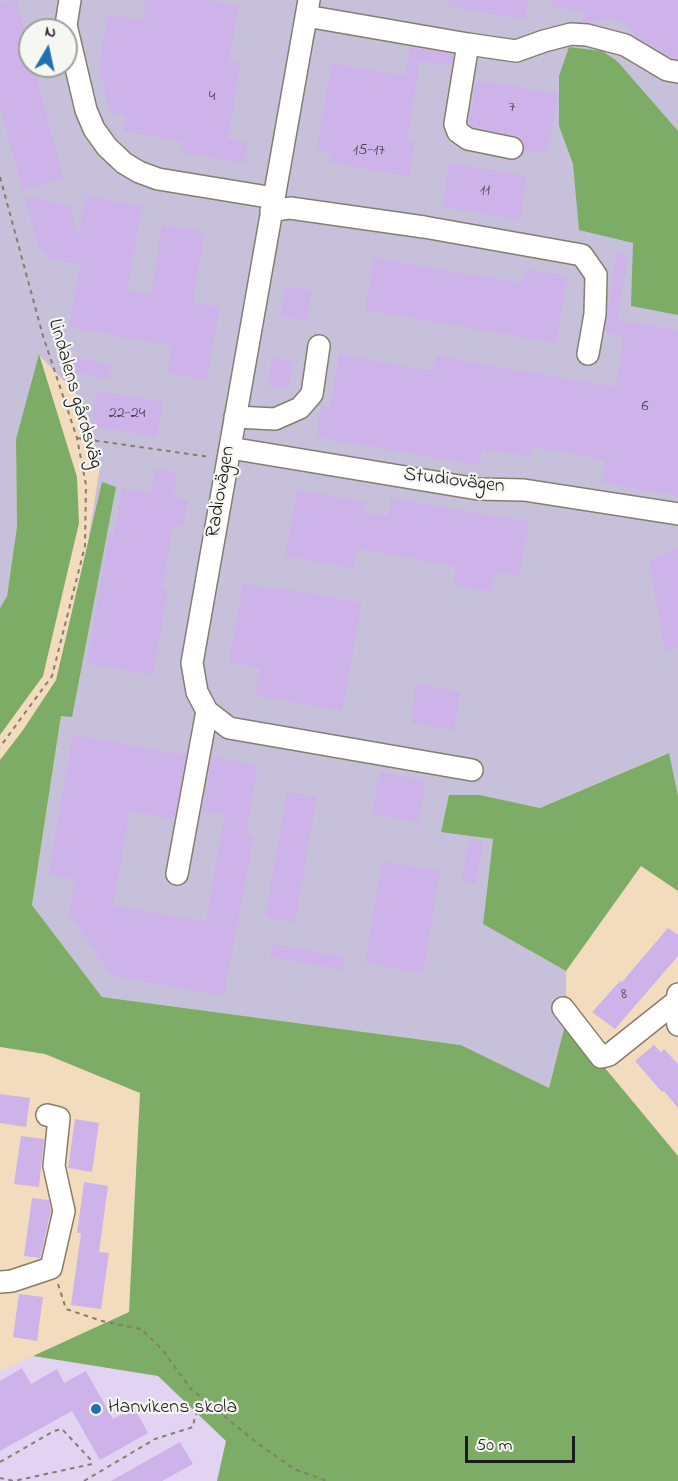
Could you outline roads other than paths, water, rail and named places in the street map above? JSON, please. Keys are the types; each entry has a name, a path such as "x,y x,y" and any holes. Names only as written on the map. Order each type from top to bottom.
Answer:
{"street":[{"path":"70,0 66,25 86,110 94,129 107,147 124,164 158,179 290,208 413,225 582,255 596,275 595,314 588,354"},
{"path":"307,8 468,44 516,51 571,34 586,35 625,45 667,70 678,72"},
{"name":"Radiovägen","path":"207,711 197,692 192,663 307,8"},
{"path":"468,44 455,124 458,132 468,139 512,148"},
{"path":"236,417 275,419 300,408 312,394 319,346"},
{"name":"Studiovägen","path":"230,448 478,489 524,490 678,514"},
{"path":"177,874 207,711 229,728 472,770"},
{"path":"563,1008 601,1057 609,1055 678,998"},
{"path":"678,998 676,1010 678,1025"},
{"path":"0,1282 12,1281 51,1268 64,1211 54,1166 53,1117"}],"place":[{"name":"Hanvikens skola","path":"96,1409"}]}
